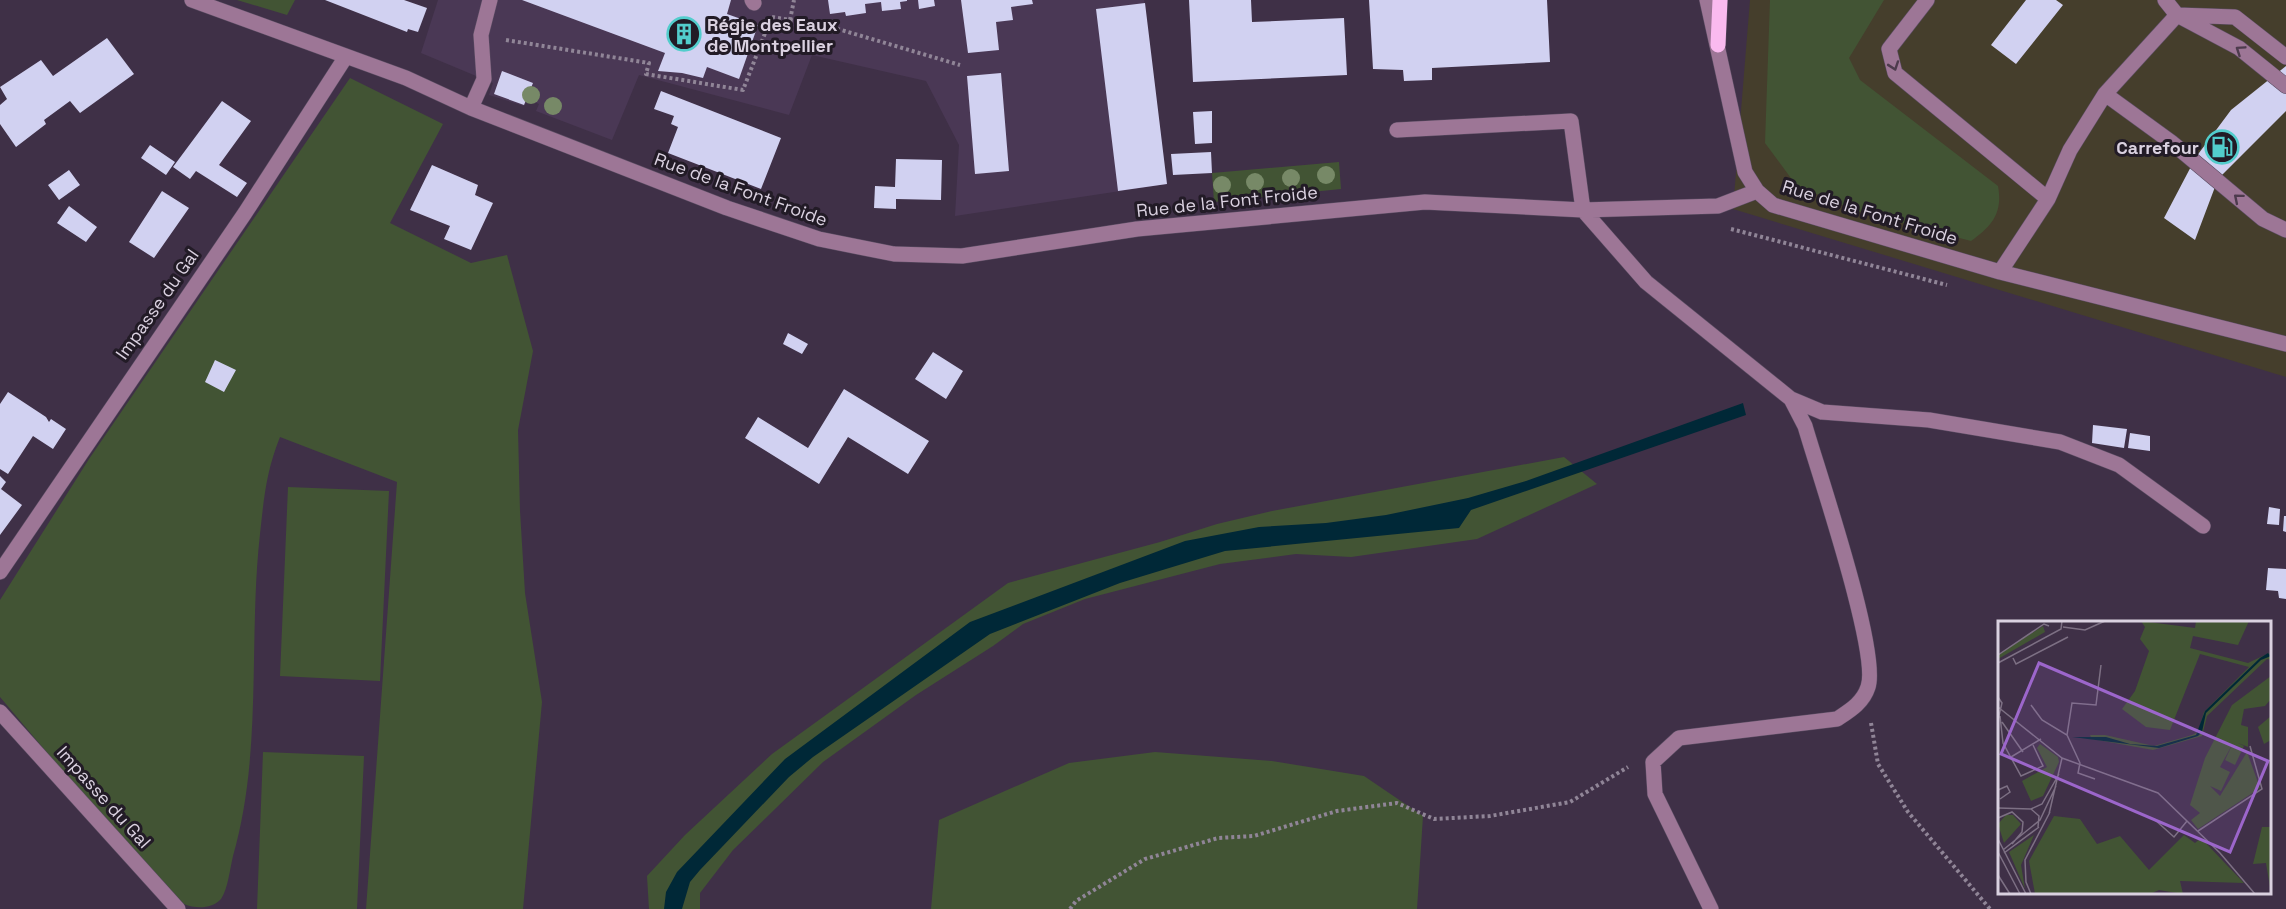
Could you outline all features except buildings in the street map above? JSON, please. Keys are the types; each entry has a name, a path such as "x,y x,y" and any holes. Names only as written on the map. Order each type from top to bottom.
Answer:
{"main road":[{"path":"1718,45 1720,0"}],"street":[{"name":"Rue de la Font Froide","path":"192,0 345,58 406,78 471,108 728,208 819,239 894,254 962,256 1137,229 1425,202 1583,210 1719,206 1757,191 1773,205 2000,272 2286,344"},
{"path":"471,108 484,78 481,36 490,0"},
{"path":"1707,0 1731,117 1745,172 1757,191"},
{"path":"1714,0 1718,45"},
{"path":"1927,0 1889,49 1895,73 2048,199"},
{"path":"2165,0 2176,15 2239,48 2286,86"},
{"path":"2000,272 2048,199 2070,150 2105,94 2176,15 2235,17 2286,57"},
{"name":"Impasse du Gal","path":"0,572 245,213 345,58"},
{"path":"2105,94 2171,141 2263,219 2286,230"},
{"path":"1397,130 1571,121 1583,210 1646,282 1791,399 1822,412 1929,420 2060,442 2118,465 2203,525"},
{"path":"1711,909 1655,794 1653,762 1679,738 1837,719 1855,708 1868,687 1869,658 1862,622 1805,426 1791,399"},
{"name":"Impasse du Gal","path":"0,712 178,909"}],"path":[{"path":"790,20 794,0"},
{"path":"481,36 649,63 646,74 743,90 772,17 831,27 960,65"},
{"path":"1721,226 1954,287"},
{"path":"1862,697 1874,729 1878,764 1908,812 1990,909"},
{"path":"1071,909 1076,901 1145,859 1218,838 1254,836 1337,811 1397,803 1434,819 1490,816 1570,802 1630,766"}],"shaded area":[{"name":"Régie des Eaux de Montpellier","path":"438,0 1144,0 1167,184 955,216 959,145 926,81 812,55 789,115 639,75 612,140 536,111 539,104 528,99 524,106 489,95 493,83 421,53"},
{"path":"1750,0 2286,0 2286,377 1733,209"}],"green space":[{"path":"237,0 295,0 287,15"},
{"path":"1770,0 1884,0 1849,58 1860,80 1998,186 1997,211 1985,230 1971,241 1854,210 1796,185 1765,143"},
{"path":"350,78 443,124 390,223 471,263 507,255 533,351 518,430 520,511 525,593 542,702 523,909 366,909 397,482 280,437 264,497 260,534 252,737 248,777 242,817 227,884 221,899 213,905 194,907 184,904 66,775 0,697 0,600 89,459"},
{"path":"1339,162 1341,189 1214,202 1212,173"},
{"path":"1564,457 1597,484 1477,539 1351,557 1296,554 1220,564 1085,599 1023,624 916,695 823,762 733,850 700,893 700,909 649,909 647,876 685,835 772,754 1008,583 1160,542 1217,524 1272,511"},
{"path":"288,487 389,491 380,681 280,676"},
{"path":"263,752 364,756 357,909 257,909"},
{"path":"1155,752 1272,761 1364,776 1423,816 1417,909 931,909 939,820 1069,763"}],"water":[{"path":"1743,403 1746,415 1471,510 1459,528 1225,551 1120,583 990,634 813,757 789,777 690,882 682,909 664,909 666,892 677,872 785,759 970,622 1185,541 1259,527 1326,523 1386,515 1468,498 1526,481"}],"place":[{"name":"Régie des Eaux de Montpellier","path":"684,34"},
{"name":"Carrefour","path":"2222,147"}]}
